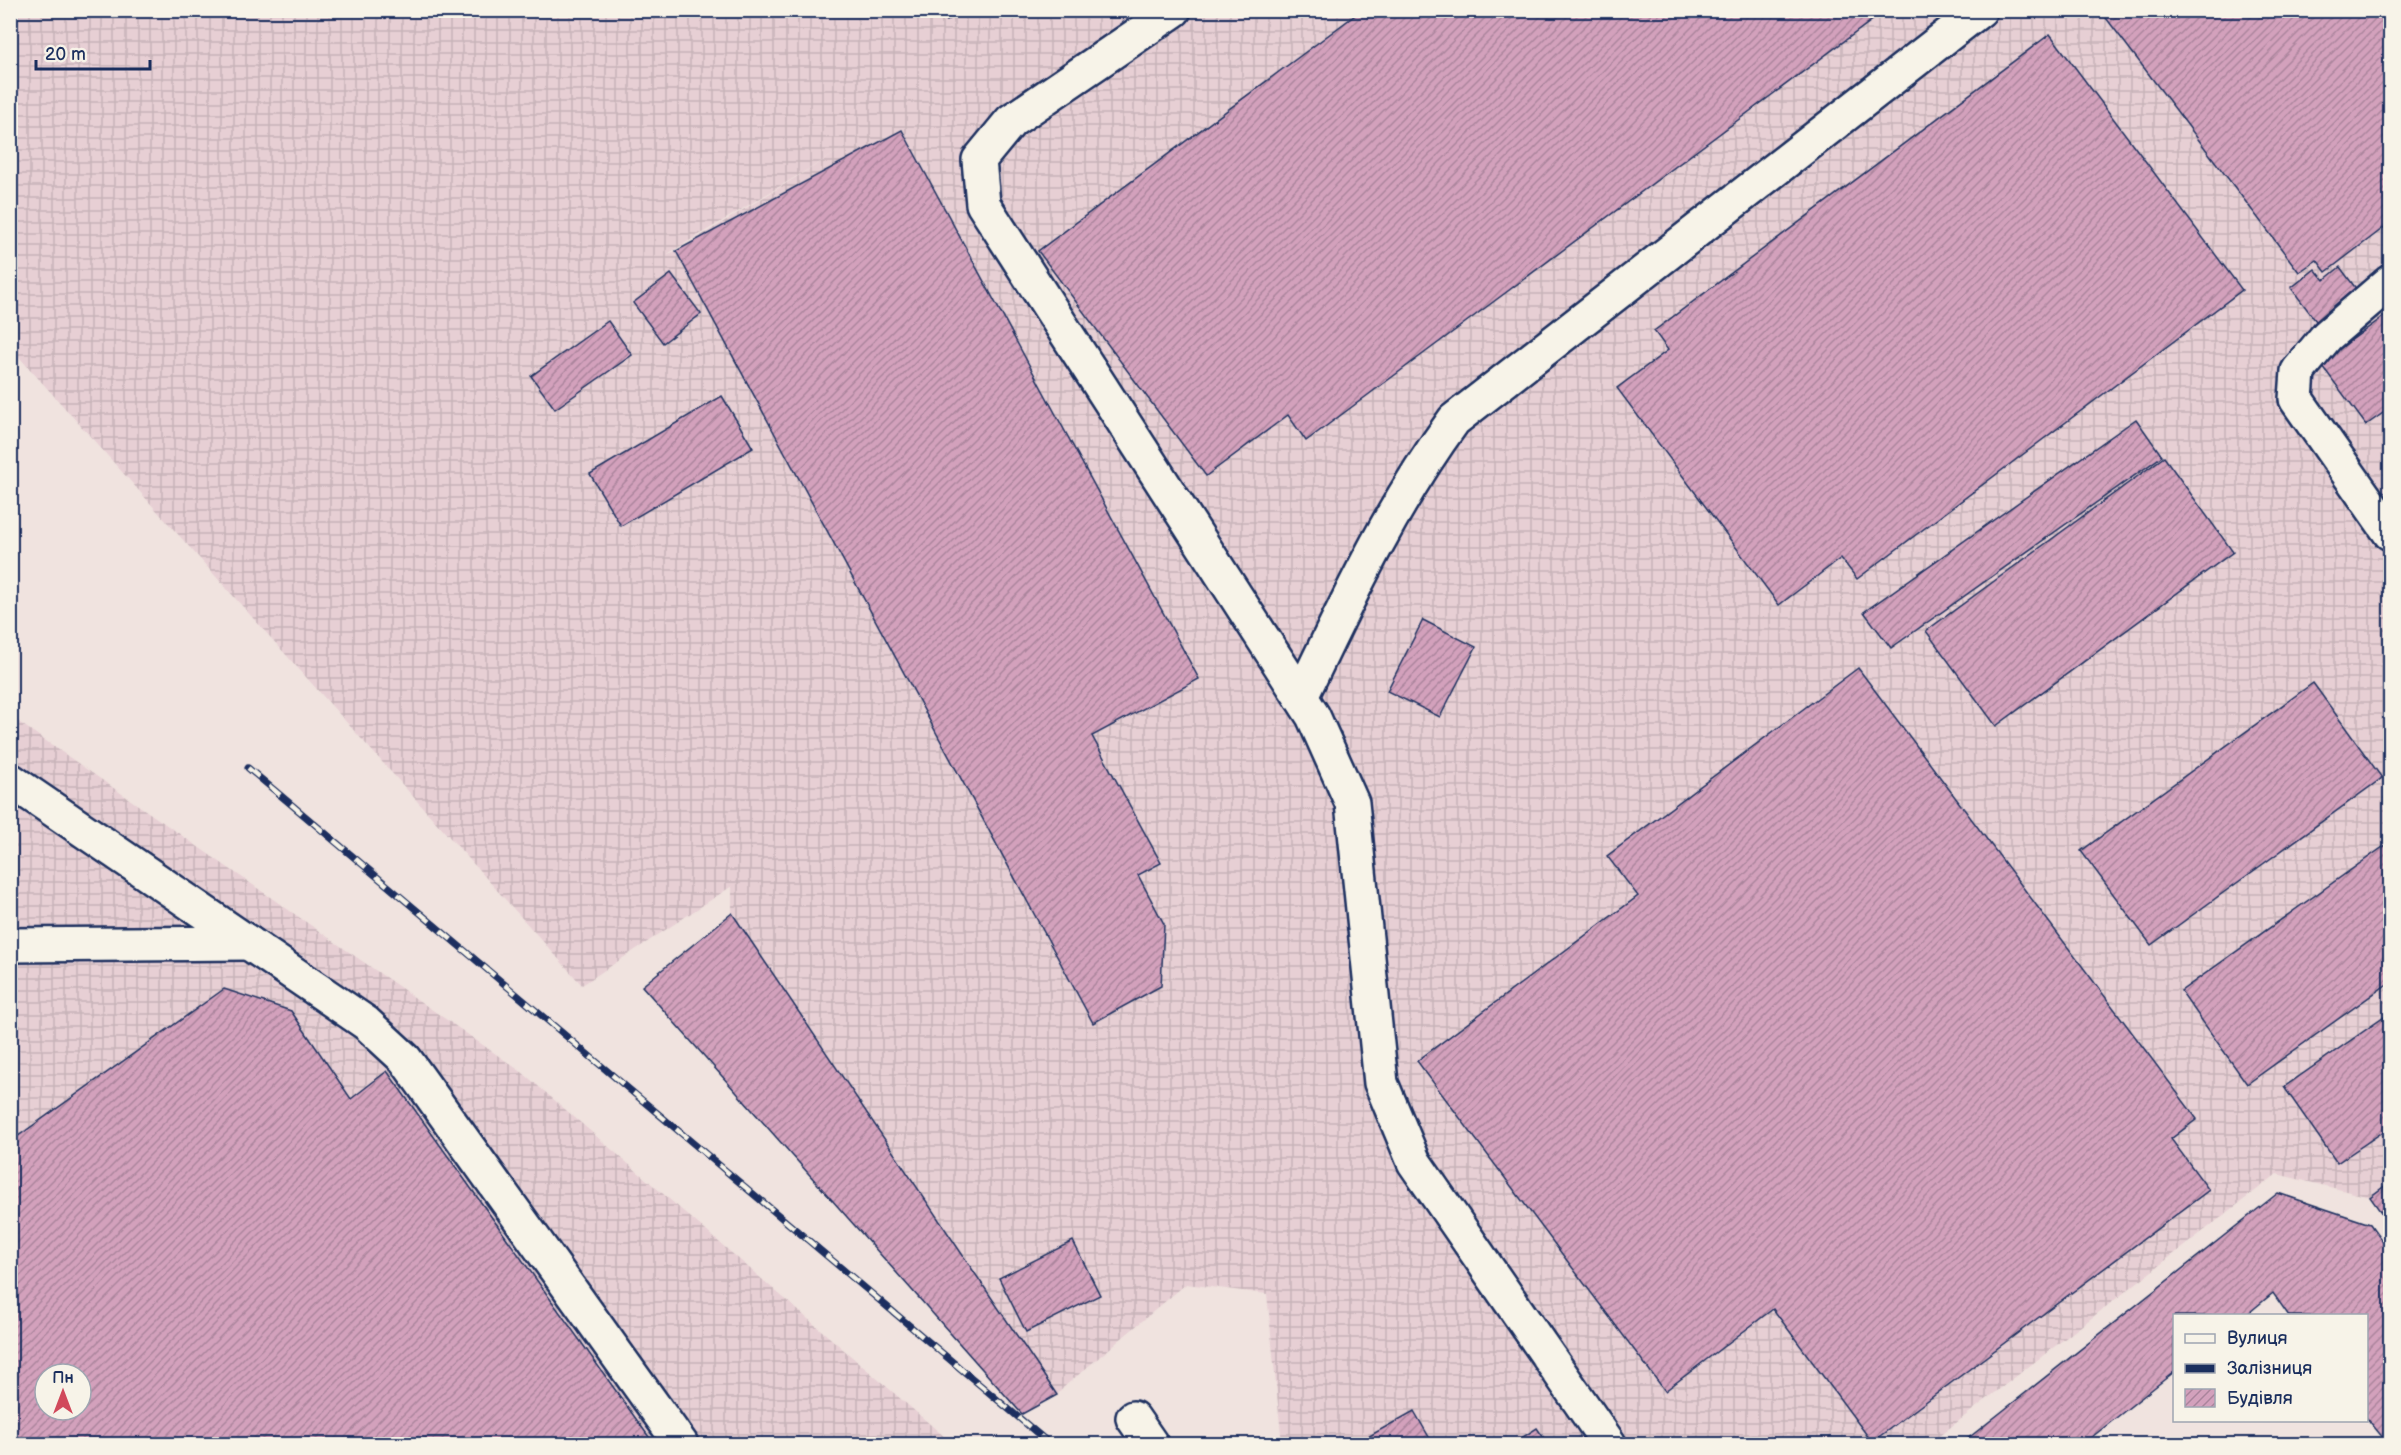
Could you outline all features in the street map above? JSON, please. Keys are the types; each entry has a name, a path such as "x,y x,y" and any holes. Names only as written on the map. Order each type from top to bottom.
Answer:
{"lane":[{"path":"1174,10 1011,121 979,160 983,204 1313,716 1352,803 1381,1083 1414,1162 1609,1444"},
{"path":"1301,697 1365,562 1422,463 1454,420 1980,10"},
{"path":"2391,282 2327,336 2305,362 2298,371 2296,399 2391,533"},
{"path":"10,780 366,1023 405,1059 681,1444"},
{"path":"10,945 249,943"},
{"path":"1133,1418 1151,1444"}],"shaded area":[{"path":"10,11 2390,11 2390,1182 2370,1197 2277,1174 1929,1444 1282,1444 1267,1294 1186,1284 1057,1395 732,913 732,886 582,985 11,348","holes":["847,146 676,251 668,254"]},
{"path":"10,716 523,1073 953,1444 11,1444"}],"building":[{"path":"938,10 961,10 947,21"},
{"path":"1362,10 1886,10 1306,441 1288,415 1206,476 1038,251"},
{"path":"2100,10 2390,10 2390,223 2326,272 2317,260 2299,272"},
{"path":"2050,34 2242,290 1857,579 1841,558 1779,605 1617,388 1668,350 1654,331"},
{"path":"902,130 1199,679 1092,736 1161,863 1138,875 1164,924 1161,986 1093,1023 676,251"},
{"path":"2340,267 2366,302 2325,333 2291,288 2315,269 2324,280"},
{"path":"671,274 701,314 663,343 633,303"},
{"path":"2390,312 2390,408 2366,425 2320,363"},
{"path":"608,321 632,355 555,409 531,376"},
{"path":"722,396 753,448 621,526 590,474"},
{"path":"2136,419 2162,456 1891,648 1864,612"},
{"path":"2164,457 2233,552 1996,726 1926,631"},
{"path":"1423,620 1476,647 1440,717 1387,691"},
{"path":"1858,668 2197,1119 2171,1139 2209,1190 1872,1442 1773,1309 1665,1391 1417,1061 1638,896 1607,856"},
{"path":"2313,683 2382,778 2151,945 2081,851"},
{"path":"2390,842 2390,982 2247,1084 2181,991"},
{"path":"732,913 1057,1395 1022,1414 642,986"},
{"path":"224,989 291,1011 351,1099 387,1071 654,1444 10,1444 10,1142"},
{"path":"2390,1013 2390,1127 2337,1163 2284,1087"},
{"path":"2390,1182 2390,1225 2370,1197"},
{"path":"2278,1193 2370,1224 2390,1252 2390,1444 2368,1419 2368,1314 2288,1314 2273,1293 2247,1314 2173,1314 2173,1373 2083,1444 1961,1444"},
{"path":"1073,1241 1100,1295 1026,1332 999,1278"},
{"path":"1414,1411 1433,1444 1355,1444"},
{"path":"1537,1428 1548,1444 1512,1444"}],"railway":[{"path":"248,768 1050,1444"}]}
